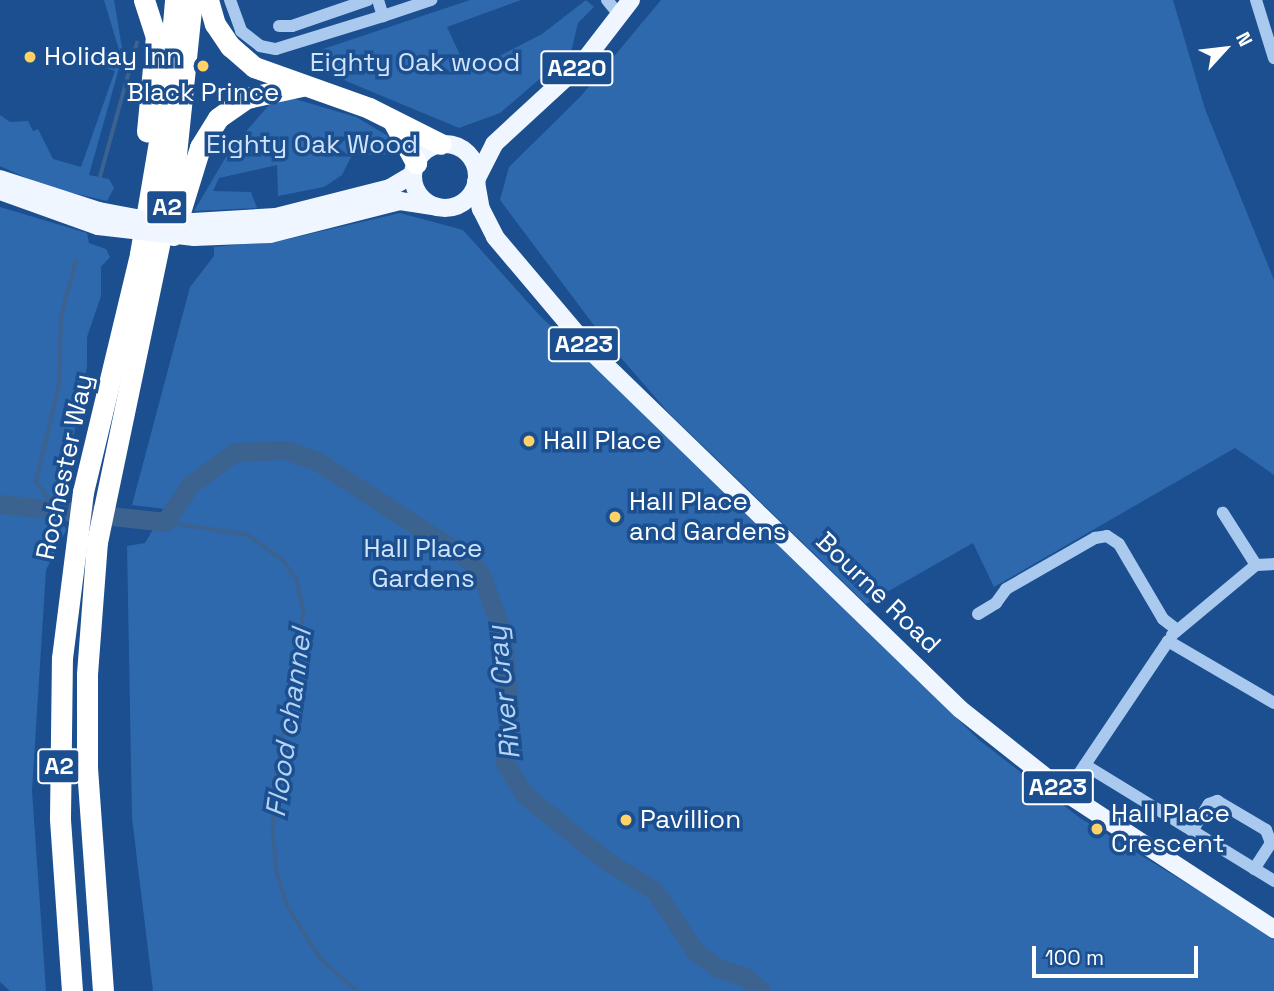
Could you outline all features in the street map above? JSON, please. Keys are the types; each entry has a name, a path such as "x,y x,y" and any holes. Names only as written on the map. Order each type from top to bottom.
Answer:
{"highway":[{"path":"97,424 99,391 140,188 157,52 153,18 144,0"},
{"name":"Rochester Way","path":"72,991 58,738 75,540 97,424 140,254 167,94 175,0"},
{"name":"Rochester Way","path":"103,991 87,769 87,674 97,542 174,174 192,0"},
{"path":"208,0 215,24 230,46 254,66 391,119 452,146"},
{"path":"125,411 193,167 208,130 227,109 247,98 302,86"},
{"path":"391,119 415,169"}],"main road":[{"name":"A220","path":"477,180 494,144 571,74 631,0"},
{"name":"A220","path":"452,146 512,125"},
{"path":"452,146 473,160 477,180 469,198 444,207 423,199 415,169 426,150 452,146"},
{"name":"Bourne Road","path":"193,229 276,217 390,188 415,169"},
{"name":"Bourne Road","path":"0,179 99,218"},
{"name":"Bourne Road","path":"477,180 481,209 495,237 547,303 613,373 960,709 1066,793 1274,929"},
{"name":"Bourne Road","path":"0,191 99,218 193,229 270,234 400,201 444,207 495,237"}],"street":[{"path":"230,0 241,31 260,46 276,49 430,0"},
{"path":"279,26 292,26 368,0"},
{"path":"378,0 383,16"},
{"path":"607,0 620,16"},
{"path":"1256,0 1274,58"},
{"path":"1223,513 1256,565"},
{"path":"978,614 996,603 1006,589 1095,538 1107,536 1119,544 1163,619 1176,629"},
{"path":"1066,793 1176,629 1256,565 1274,564"},
{"path":"1168,641 1274,704"},
{"path":"1085,765 1274,881"},
{"path":"1192,831 1213,802 1243,815 1271,834 1271,843 1254,869"}],"green space":[{"path":"104,0 114,0 123,54 89,175 109,179 114,188 107,201 47,187 0,166 0,115 10,122 28,121 33,131 38,129 53,159 81,167 115,71 81,61 119,50"},
{"name":"Eighty Oak wood","path":"470,0 521,0 447,27 468,72 542,34 586,0 594,7 578,23 571,52 500,113 459,128 346,81 314,52"},
{"path":"661,0 1173,0 1205,109 1274,280 1274,475 1235,448 994,587 973,543 866,604 668,412 602,336 500,200 509,167 581,96"},
{"name":"Eighty Oak Wood","path":"275,98 295,99 356,117 388,136 385,155 352,155 342,175 324,187 278,196 277,165 219,178 213,191 251,192 257,208 194,211 230,150"},
{"path":"0,207 87,233 89,243 106,249 110,257 101,267 101,296 87,337 87,366 59,512 66,530 46,570 32,791 46,991 10,991 0,982"},
{"name":"Hall Place Gardens","path":"400,213 463,230 541,317 657,421 979,740 1080,818 1274,937 1274,991 153,991 132,818 127,546 145,543 165,509 132,505 190,287 214,256 214,247 284,240"}],"waterway":[{"path":"100,177 137,43"},
{"path":"73,511 46,496 36,482 59,385 61,316 76,261"},
{"name":"River Cray","path":"0,504 165,522 190,485 235,452 286,450 317,461 471,561 482,577 503,634 509,705 505,763 526,796 608,862 654,890 696,952 718,968 745,977 761,991"},
{"name":"Flood channel","path":"165,522 248,535 283,560 297,580 304,612 277,774 273,831 277,872 288,907 321,959 357,991"}],"place":[{"name":"Holiday Inn","path":"30,57"},
{"name":"Black Prince","path":"203,66"},
{"name":"Hall Place","path":"529,441"},
{"name":"Hall Place and Gardens","path":"615,517"},
{"name":"Pavillion","path":"626,820"},
{"name":"Hall Place Crescent","path":"1097,829"}]}
